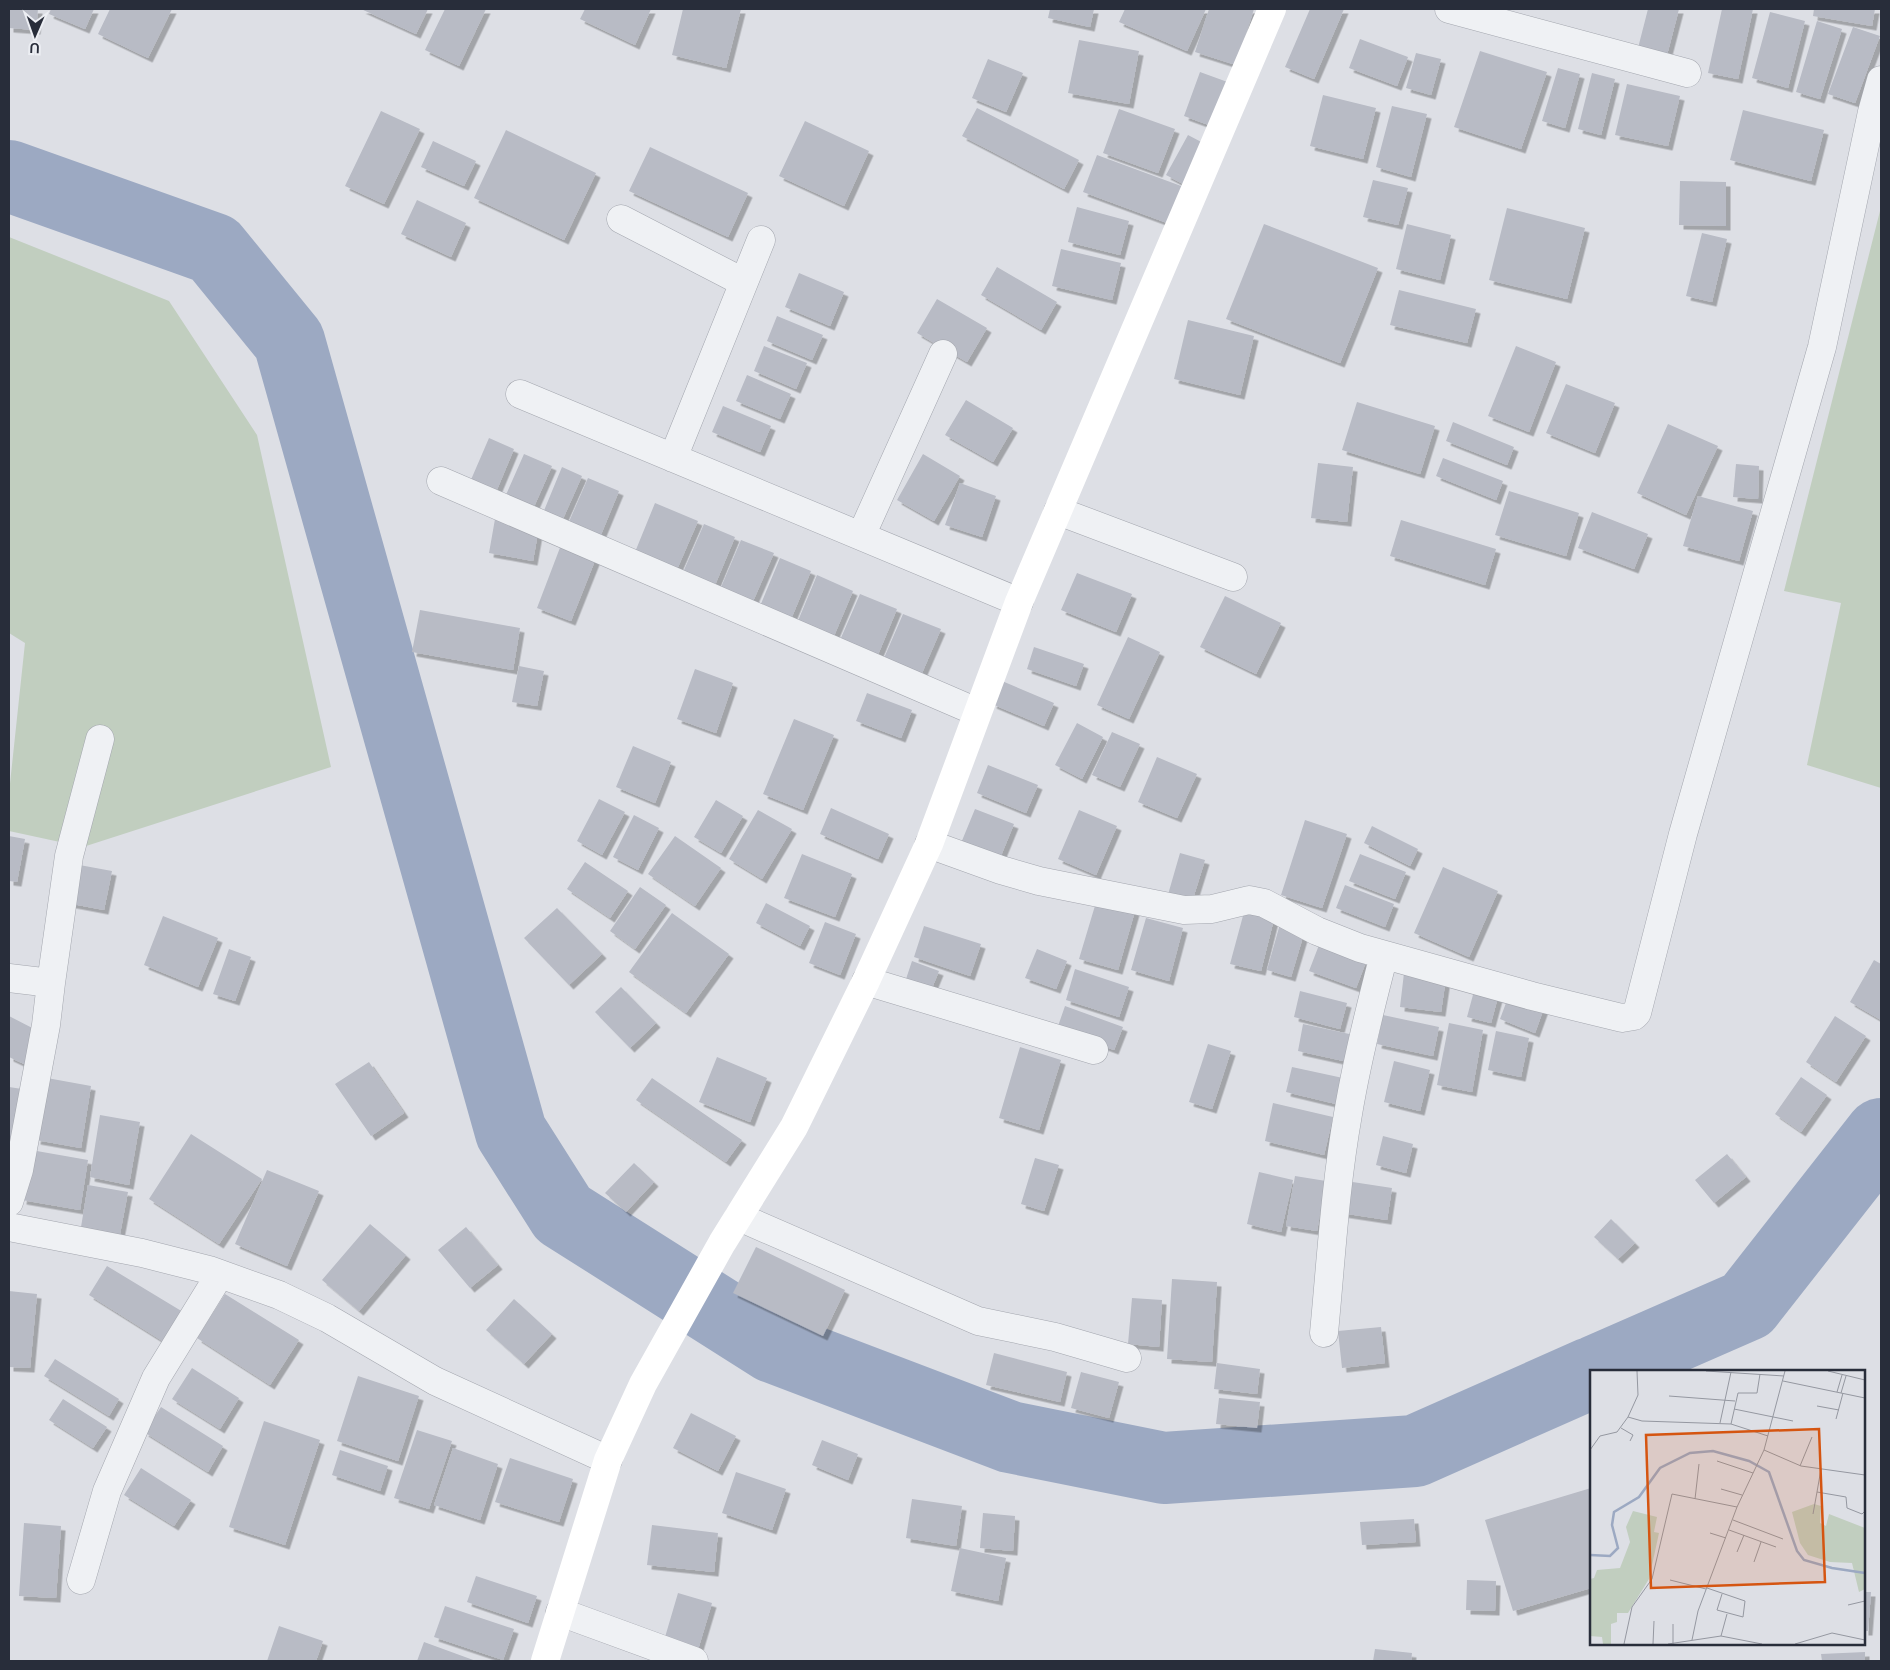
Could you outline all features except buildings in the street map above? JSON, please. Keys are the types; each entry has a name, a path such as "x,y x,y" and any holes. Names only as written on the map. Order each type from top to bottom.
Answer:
{"street":[{"path":"545,1661 608,1460 643,1384 722,1243 794,1127 866,982 929,844 1019,602 1272,9"},
{"path":"1449,9 1687,73"},
{"path":"929,844 1000,870 1039,881 1184,910 1202,911 1249,900 1264,903 1317,931 1360,948 1532,996 1622,1018 1634,1016 1637,1013 1683,834 1822,347 1872,112 1881,80"},
{"path":"621,219 743,282"},
{"path":"673,458 761,240"},
{"path":"861,536 943,354"},
{"path":"520,394 1019,602"},
{"path":"442,481 977,712"},
{"path":"1058,511 1233,577"},
{"path":"9,1202 20,1170 46,1025 69,856 100,739"},
{"path":"1324,1333 1335,1212 1347,1115 1365,1025 1384,955"},
{"path":"9,978 51,983"},
{"path":"866,982 1094,1050"},
{"path":"739,1217 978,1321 1055,1336 1127,1358"},
{"path":"9,1227 142,1253 220,1274 279,1295 327,1318 435,1381 608,1460"},
{"path":"81,1580 107,1491 156,1378 220,1274"},
{"path":"560,1612 694,1661"}],"green space":[{"path":"1881,207 1881,788 1807,765 1841,603 1784,591"},
{"path":"9,237 169,301 257,435 331,767 83,847 9,831 9,793 25,643 9,633"}],"waterway":[{"path":"9,176 214,249 289,341 511,1132 563,1214 773,1347 1010,1437 1164,1468 1415,1451 1590,1373"},
{"path":"1598,1370 1747,1305 1881,1134"}]}
